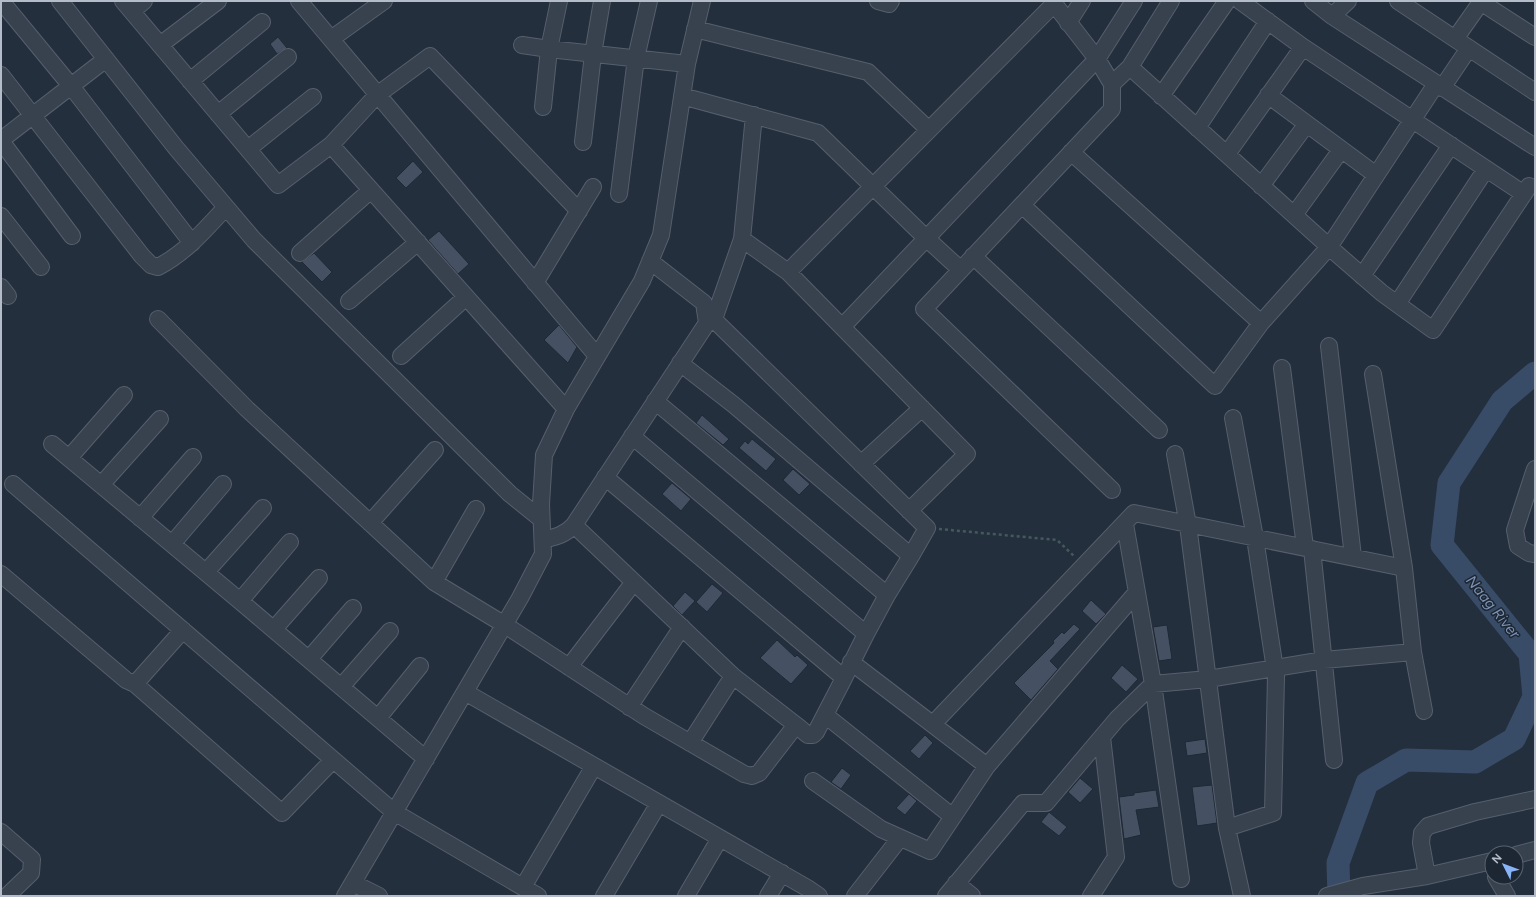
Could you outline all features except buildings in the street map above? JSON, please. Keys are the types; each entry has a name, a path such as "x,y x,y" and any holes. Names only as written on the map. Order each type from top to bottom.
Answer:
{"street":[{"path":"1,1 71,86 192,243"},
{"path":"60,1 176,148 254,240 510,494 541,520"},
{"path":"144,1 127,6 278,185 331,145 377,95 430,56 579,211"},
{"path":"160,45 218,1"},
{"path":"299,1 596,356"},
{"path":"331,38 384,1"},
{"path":"543,107 549,49 559,1"},
{"path":"582,142 593,54 602,1"},
{"path":"619,194 636,58 649,1"},
{"path":"379,896 349,889 504,625 543,554 540,504 544,455 566,409 596,356 642,281 661,235 687,64 702,1"},
{"path":"878,1 890,4 891,1"},
{"path":"1068,23 1082,1"},
{"path":"842,327 1097,59 1134,1"},
{"path":"1112,84 1130,67 1172,1"},
{"path":"1161,96 1227,1"},
{"path":"1130,67 1362,276 1433,330 1526,190 1486,169 1303,47 1240,1"},
{"path":"1313,1 1332,16 1535,147"},
{"path":"1332,16 1348,1"},
{"path":"1398,1 1535,92"},
{"path":"1455,39 1480,1 1535,37"},
{"path":"788,272 1053,2 1097,59 1112,84 1112,109 924,309 1112,490"},
{"path":"1197,128 1268,21"},
{"path":"190,81 262,22"},
{"path":"695,29 868,72 929,130"},
{"path":"522,45 687,64"},
{"path":"1227,154 1303,47"},
{"path":"1022,205 1215,386 1261,322 1329,247 1412,120 1469,48"},
{"path":"218,114 288,57"},
{"path":"72,236 1,141 106,59"},
{"path":"1,75 150,265 158,267 168,262 192,243 226,207"},
{"path":"682,96 818,133 961,270"},
{"path":"1268,96 1376,175"},
{"path":"248,149 313,97"},
{"path":"543,540 561,535 569,531 574,525 707,323 709,315 742,239 754,116"},
{"path":"1261,186 1306,124"},
{"path":"331,145 566,409"},
{"path":"1362,276 1451,145"},
{"path":"1294,215 1341,150"},
{"path":"1071,152 1261,322"},
{"path":"1397,304 1486,169"},
{"path":"535,283 593,187"},
{"path":"300,253 371,190"},
{"path":"3,221 41,266"},
{"path":"742,239 788,272 967,454 909,511"},
{"path":"349,301 418,242"},
{"path":"973,256 1159,430"},
{"path":"574,525 733,676 808,735 813,735 816,732 887,595 927,528 709,315 704,304 650,261"},
{"path":"401,356 466,297"},
{"path":"158,319 246,410 434,582 504,625 629,707 744,774 752,776 759,772 796,725"},
{"path":"1329,346 1353,557"},
{"path":"680,363 734,405 911,556"},
{"path":"1282,368 1324,660 1334,760"},
{"path":"1373,374 1404,568 1413,652 1424,711"},
{"path":"69,458 124,395"},
{"path":"655,401 887,595"},
{"path":"861,464 922,408"},
{"path":"1227,828 1273,813 1276,676 1255,538 1233,418"},
{"path":"101,485 160,419"},
{"path":"632,436 866,634"},
{"path":"52,444 274,629 426,759"},
{"path":"370,523 435,450"},
{"path":"1175,454 1188,525 1227,828 1242,896"},
{"path":"140,518 193,456"},
{"path":"1535,469 1515,530 1518,546 1529,553 1535,554"},
{"path":"605,477 844,678"},
{"path":"13,484 394,812 538,896"},
{"path":"172,544 223,484"},
{"path":"206,572 263,508"},
{"path":"434,582 476,509"},
{"path":"933,724 1134,513 1404,568"},
{"path":"1124,524 1153,684 1181,879"},
{"path":"240,601 290,542"},
{"path":"1,574 126,680 136,684 282,813 333,760"},
{"path":"274,629 319,578"},
{"path":"569,667 634,582"},
{"path":"813,780 881,829 930,851 987,766 1137,592"},
{"path":"308,659 353,608"},
{"path":"629,707 682,627"},
{"path":"136,684 183,630"},
{"path":"341,687 390,631"},
{"path":"946,896 1023,803 1046,803 1117,719 1153,684 1208,679 1324,660 1413,652"},
{"path":"851,662 987,766"},
{"path":"378,718 420,666"},
{"path":"690,743 733,676"},
{"path":"465,692 782,873 819,896"},
{"path":"825,715 953,817"},
{"path":"1091,896 1116,857 1102,736"},
{"path":"523,887 594,766"},
{"path":"1427,876 1420,843 1422,833 1428,826 1475,812 1535,799"},
{"path":"604,896 659,803"},
{"path":"1,832 32,859 32,872 7,896"},
{"path":"686,896 720,838"},
{"path":"855,896 900,838"},
{"path":"1524,854 1534,853"},
{"path":"1327,896 1363,886 1484,865"},
{"path":"768,896 782,873"},
{"path":"956,883 972,896"},
{"path":"1501,885 1507,896"}],"path":[{"path":"927,528 1057,540 1085,565"}],"waterway":[{"name":"Naag River","path":"1339,896 1338,863 1367,783 1406,760 1475,762 1514,739 1534,697 1530,654 1442,545 1449,483 1502,401 1535,373"}]}
